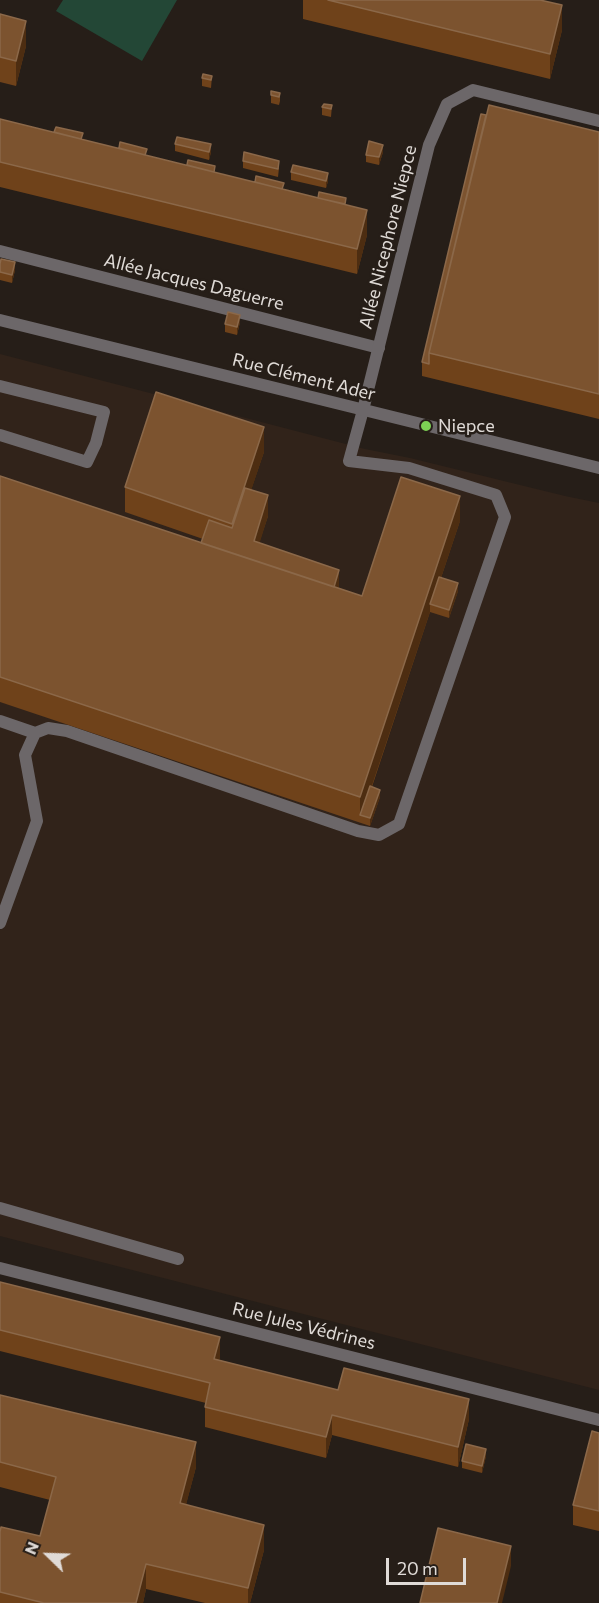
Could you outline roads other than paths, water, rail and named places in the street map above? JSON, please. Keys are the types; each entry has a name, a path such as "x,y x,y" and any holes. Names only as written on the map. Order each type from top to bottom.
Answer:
{"street":[{"name":"Allée Nicephore Niepce","path":"35,733 48,728 68,731 358,831 379,835 399,824 505,517 496,495 409,468 349,461 429,144 447,104 473,90 599,121"},
{"name":"Allée Jacques Daguerre","path":"0,251 379,348"},
{"name":"Rue Clément Ader","path":"0,320 599,468"},
{"path":"0,386 104,412 96,443 87,462 0,435"},
{"path":"0,721 35,733 25,755 37,821 4,894 0,922"},
{"path":"0,1208 178,1259"},
{"name":"Rue Jules Védrines","path":"0,1268 599,1420"}],"place":[{"name":"Niepce","path":"426,426"}]}
